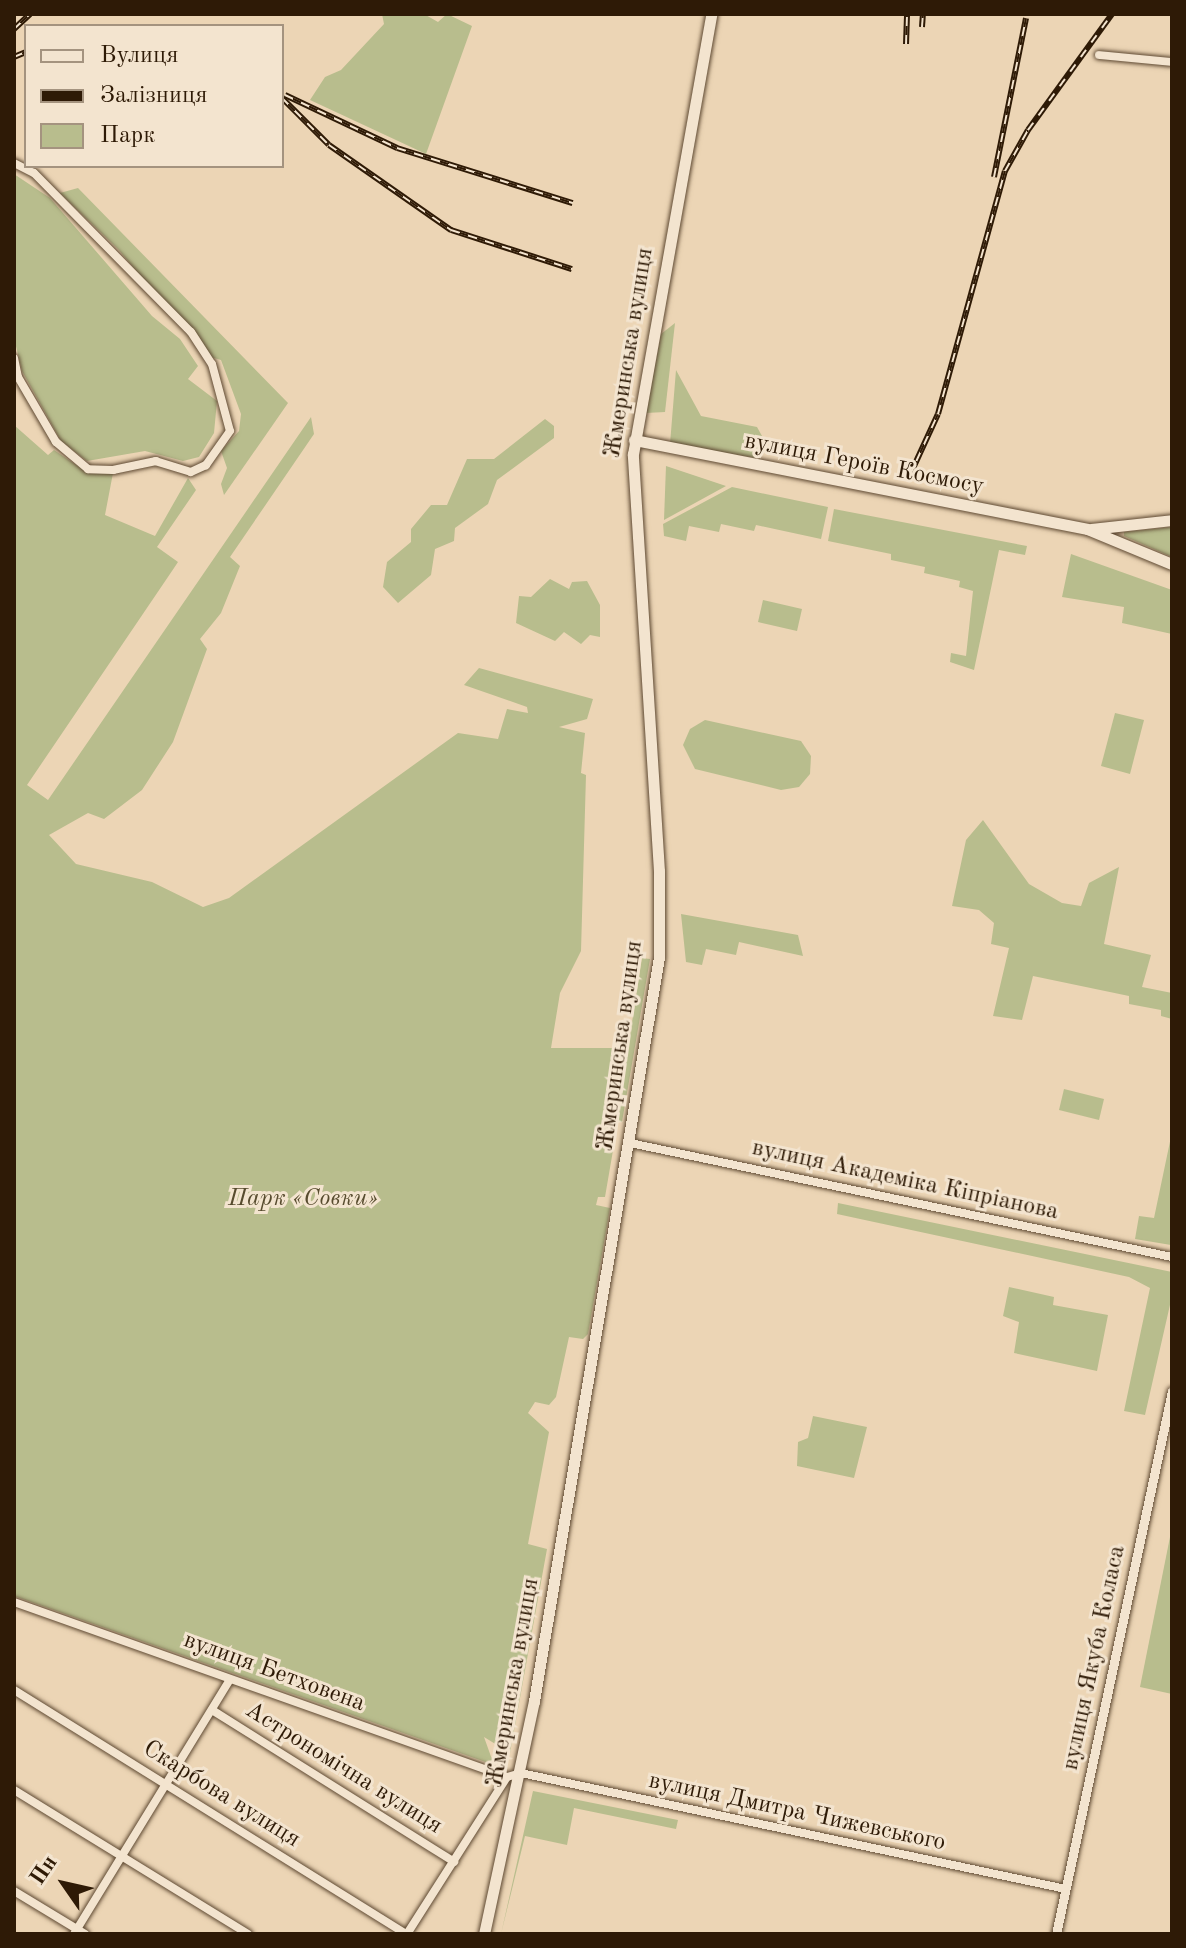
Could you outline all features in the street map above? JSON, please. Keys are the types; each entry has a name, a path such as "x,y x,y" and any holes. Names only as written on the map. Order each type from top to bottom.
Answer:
{"main road":[{"name":"Жмеринська вулиця","path":"484,1934 521,1773 630,1143 660,939 634,440 711,14"},
{"name":"вулиця Героїв Космосу","path":"634,440 1087,529 1172,564"},
{"name":"вулиця Героїв Космосу","path":"1087,529 1172,520"}],"street":[{"path":"1099,55 1172,62"},
{"path":"14,163 34,173 191,332 212,364 230,431 206,465 191,472 156,461 113,470 88,469 56,442 18,377 14,358"},
{"name":"вулиця Академіка Кіпріанова","path":"630,1143 1172,1257"},
{"name":"вулиця Якуба Коласа","path":"1056,1934 1172,1391"},
{"name":"вулиця Бетховена","path":"14,1602 229,1681 507,1777"},
{"path":"14,1891 79,1932 121,1856 229,1681"},
{"name":"Скарбова вулиця","path":"14,1690 407,1934"},
{"name":"Астрономічна вулиця","path":"212,1710 454,1862"},
{"path":"407,1934 507,1777 521,1773"},
{"name":"вулиця Дмитра Чижевського","path":"521,1773 1066,1889"},
{"path":"14,1790 248,1934"}],"green space":[{"path":"382,14 424,14 438,22 447,14 472,26 426,154 310,100 325,77 341,70 384,24"},
{"path":"14,174 50,198 152,316 180,339 198,366 188,379 217,401 214,433 199,457 183,461 145,451 87,461 61,441 22,371 14,338"},
{"path":"78,188 288,403 224,495 221,484 227,468 221,451 239,431 241,414 221,360 207,356 118,249 60,193"},
{"path":"675,323 665,412 646,413 661,334"},
{"path":"676,370 701,416 757,427 762,436 756,458 670,444"},
{"name":"Парк «Совки»","path":"311,417 314,434 230,557 240,566 221,613 200,639 207,649 173,742 142,790 104,819 88,813 49,835 76,864 152,882 203,907 229,898 458,733 498,739 507,709 528,713 527,707 464,685 479,668 593,699 587,719 559,727 585,733 581,773 586,775 581,951 560,993 551,1048 628,1048 642,958 650,959 622,1122 610,1122 609,1129 616,1133 605,1197 598,1197 596,1205 610,1208 588,1334 583,1339 569,1337 556,1397 549,1405 535,1402 528,1413 549,1432 528,1544 547,1549 510,1753 484,1737 494,1765 14,1596 14,425 48,455 54,450 88,473 113,473 105,515 155,536 188,478 196,490 157,547 178,562 27,785 48,800"},
{"path":"545,419 554,426 554,438 497,480 488,504 455,528 454,541 435,549 431,575 398,603 383,587 387,562 411,542 411,529 431,505 447,505 467,459 494,459"},
{"path":"666,466 726,486 664,520"},
{"path":"732,487 828,507 821,539 756,525 754,531 721,524 719,532 689,526 686,541 664,536 663,524"},
{"path":"834,509 1027,546 1025,555 999,550 974,670 950,662 951,653 966,656 973,591 959,587 960,581 924,573 925,567 891,560 891,554 828,541"},
{"path":"1172,527 1172,557 1124,536 1124,532"},
{"path":"1071,554 1172,590 1172,634 1122,623 1124,607 1062,597"},
{"path":"550,579 569,589 572,582 587,581 600,605 600,637 590,635 581,644 564,632 555,641 516,623 519,596 531,597"},
{"path":"763,600 802,609 797,631 758,622"},
{"path":"1115,713 1144,720 1130,774 1101,766"},
{"path":"705,720 801,741 811,756 810,774 799,787 781,790 695,769 683,745 690,729"},
{"path":"983,820 1029,884 1062,903 1081,906 1089,883 1119,867 1104,944 1151,955 1142,987 1172,993 1172,1019 1161,1016 1161,1010 1129,1004 1129,996 1033,976 1022,1020 993,1016 1009,948 991,944 994,923 979,910 952,906 966,840"},
{"path":"681,914 798,935 803,956 739,942 736,955 706,949 702,965 686,962"},
{"path":"1064,1089 1104,1099 1099,1120 1059,1110"},
{"path":"1172,1132 1172,1244 1135,1239 1139,1216 1154,1218"},
{"path":"838,1203 1172,1272 1172,1296 1145,1415 1124,1411 1150,1288 1129,1277 837,1214"},
{"path":"1009,1287 1054,1297 1053,1305 1108,1315 1097,1371 1014,1353 1019,1322 1003,1316"},
{"path":"813,1416 867,1427 854,1478 797,1466 798,1442 808,1438"},
{"path":"1172,1527 1172,1694 1140,1687"},
{"path":"533,1791 678,1820 676,1829 574,1808 567,1845 525,1836 501,1934"}],"railway":[{"path":"14,29 30,14"},
{"path":"906,44 907,14"},
{"path":"922,27 923,14"},
{"path":"909,477 938,414 1005,171 1028,130 1112,14"},
{"path":"994,177 1026,18"},
{"path":"14,57 24,53"},
{"path":"285,95 397,148 573,203"},
{"path":"284,100 329,145 451,230 572,269"}]}
